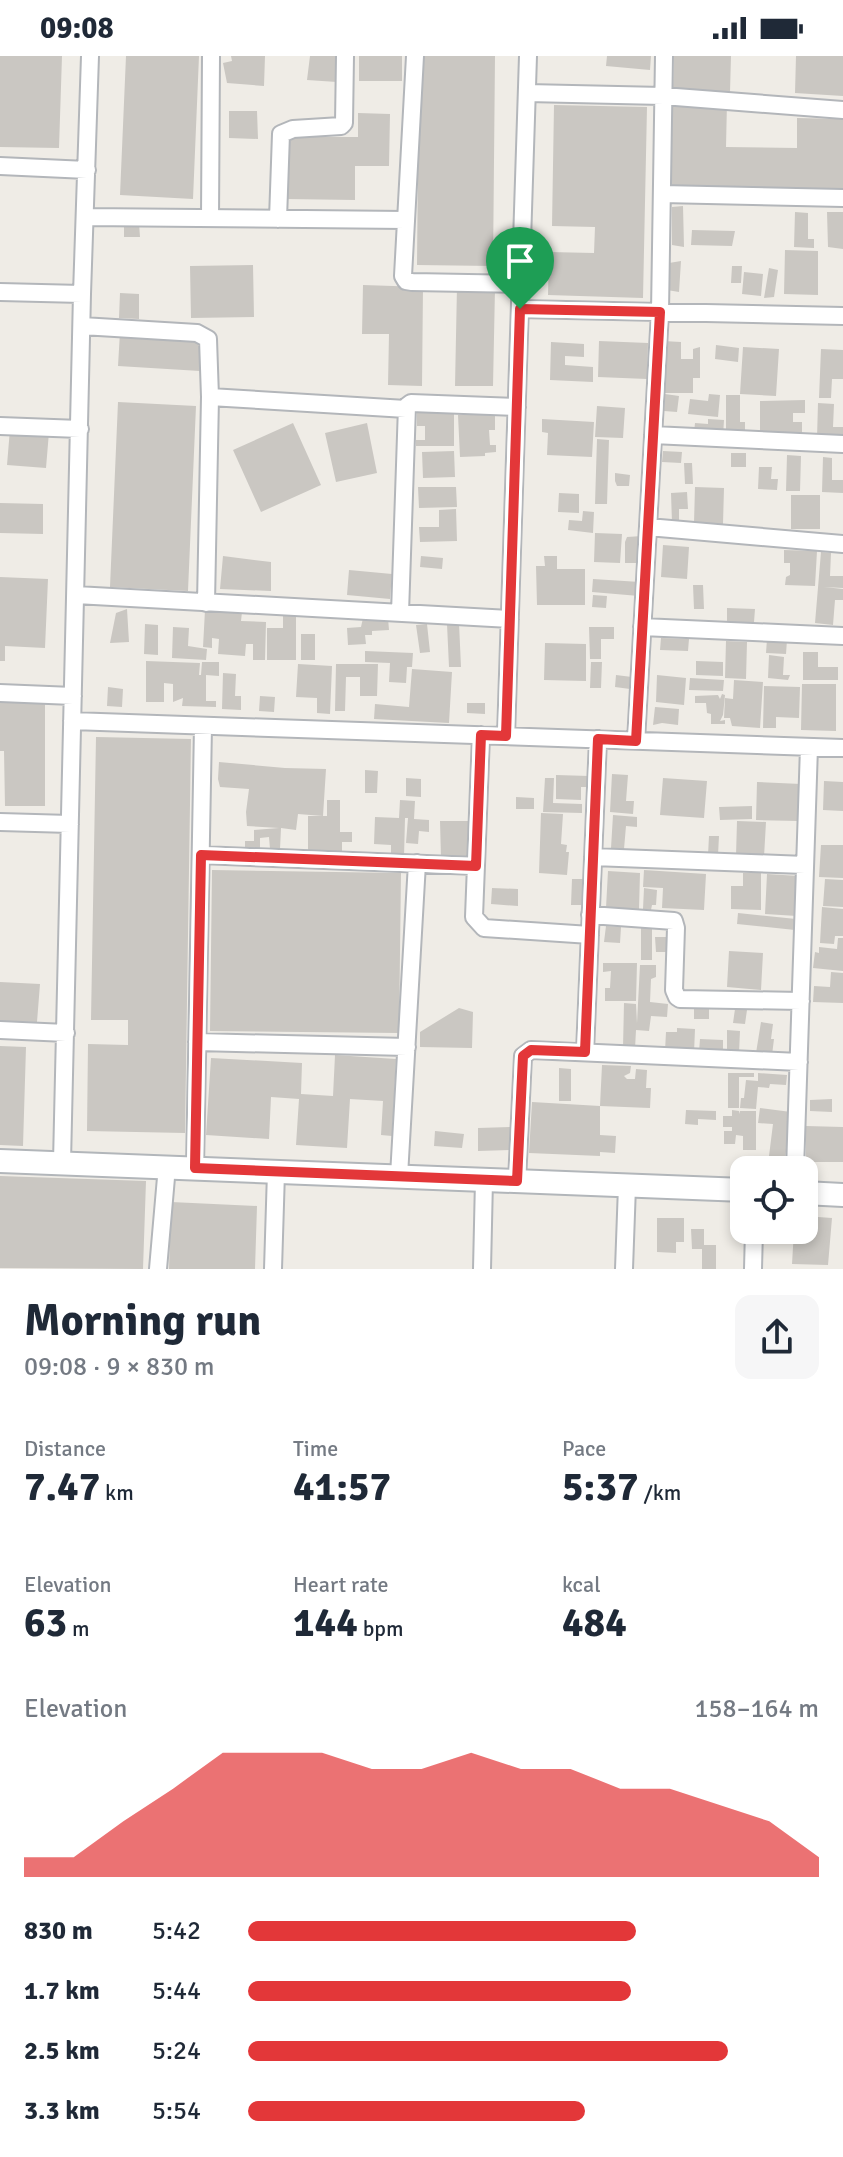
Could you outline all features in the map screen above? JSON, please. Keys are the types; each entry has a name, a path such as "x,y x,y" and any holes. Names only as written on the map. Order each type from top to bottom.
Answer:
{"street":[{"path":"62,1162 90,56"},
{"path":"210,218 211,56"},
{"path":"278,219 281,134 293,129 341,126 344,123 345,56"},
{"path":"415,56 403,276 406,281 520,284"},
{"path":"506,736 528,56"},
{"path":"636,741 660,312 664,56"},
{"path":"527,93 663,96 843,110"},
{"path":"0,166 87,170"},
{"path":"662,194 843,198"},
{"path":"85,217 406,220"},
{"path":"0,292 82,294"},
{"path":"520,309 843,316"},
{"path":"82,326 203,334 208,339 210,397 206,603"},
{"path":"210,397 406,409"},
{"path":"400,613 406,409 411,403 517,407"},
{"path":"0,426 80,429"},
{"path":"653,435 843,444"},
{"path":"648,527 843,544"},
{"path":"76,595 510,619"},
{"path":"642,627 843,636"},
{"path":"0,693 73,696"},
{"path":"72,721 843,748"},
{"path":"195,1168 203,726"},
{"path":"481,735 474,917 484,928 590,935"},
{"path":"585,1052 598,739"},
{"path":"796,1156 809,747"},
{"path":"0,822 70,824"},
{"path":"201,855 476,866"},
{"path":"593,857 805,865"},
{"path":"399,1176 417,863"},
{"path":"590,915 674,921 674,990 680,999 801,1001"},
{"path":"0,1030 66,1033"},
{"path":"197,1042 407,1047"},
{"path":"517,1181 523,1056 531,1050 799,1062"},
{"path":"0,1161 730,1190"},
{"path":"158,1269 167,1166"},
{"path":"273,1269 276,1172"},
{"path":"482,1269 484,1180"},
{"path":"624,1269 627,1186"},
{"path":"818,1194 843,1195"},
{"path":"753,1269 754,1244"}],"building":[{"path":"0,56 62,56 59,148 0,147"},
{"path":"126,56 199,56 193,199 120,195"},
{"path":"231,56 265,56 264,86 227,83 223,63 232,61"},
{"path":"310,56 338,56 337,82 307,80"},
{"path":"359,56 402,56 402,81 359,81"},
{"path":"419,56 495,56 493,266 417,265"},
{"path":"607,56 651,56 650,70 606,66"},
{"path":"674,56 731,56 730,92 673,89"},
{"path":"796,56 843,56 843,96 795,93"},
{"path":"666,101 727,102 726,147 797,148 797,118 843,119 843,190 665,187"},
{"path":"554,105 647,107 643,298 548,295 549,252 594,253 595,227 552,226"},
{"path":"229,111 257,111 258,139 229,138"},
{"path":"358,113 390,114 389,166 355,166 355,200 286,199 287,137 358,137"},
{"path":"683,206 684,247 672,245 672,207"},
{"path":"795,212 808,213 808,239 814,239 814,248 794,247"},
{"path":"827,212 843,212 843,249 828,247"},
{"path":"124,223 139,223 140,237 124,237"},
{"path":"692,230 735,231 732,246 691,245"},
{"path":"785,250 818,251 818,295 784,294"},
{"path":"681,261 679,292 667,290 669,263"},
{"path":"253,265 254,317 191,318 190,266"},
{"path":"732,266 742,266 741,283 731,283"},
{"path":"769,268 778,270 774,297 764,298"},
{"path":"744,272 763,274 761,296 742,294"},
{"path":"363,285 423,287 422,386 388,385 389,334 362,334"},
{"path":"457,286 495,288 493,386 455,386"},
{"path":"120,293 139,294 139,319 119,318"},
{"path":"120,332 202,337 200,371 118,366"},
{"path":"599,341 648,343 647,379 598,377"},
{"path":"663,341 681,342 681,359 693,359 693,349 700,347 700,378 693,378 693,393 662,393"},
{"path":"551,342 584,344 584,357 565,356 565,365 593,367 593,382 550,380"},
{"path":"716,345 739,348 738,362 715,359"},
{"path":"743,347 779,349 776,396 740,394"},
{"path":"821,349 843,350 843,379 832,379 831,398 819,398"},
{"path":"665,394 679,396 677,412 664,411"},
{"path":"709,394 720,395 718,417 688,414 690,399 708,401"},
{"path":"726,395 740,395 740,422 745,422 745,433 726,434"},
{"path":"805,400 805,413 793,413 793,422 802,422 802,434 760,434 760,401"},
{"path":"118,402 196,406 188,591 110,587"},
{"path":"818,403 834,404 833,427 843,427 843,439 817,438"},
{"path":"597,406 625,408 623,438 595,437"},
{"path":"417,412 454,412 454,446 416,446 416,440 425,440 425,426 417,426"},
{"path":"495,413 495,430 489,430 490,445 496,445 496,452 485,453 485,456 460,457 458,415"},
{"path":"542,419 594,422 592,457 547,455 548,433 542,432"},
{"path":"708,419 724,420 723,436 694,433 695,423 708,424"},
{"path":"293,423 321,485 261,512 233,450"},
{"path":"367,423 377,473 336,482 325,433"},
{"path":"10,429 49,432 46,468 7,465"},
{"path":"597,439 609,440 607,504 595,504"},
{"path":"454,451 455,477 423,478 422,452"},
{"path":"663,451 682,452 681,463 662,462"},
{"path":"731,453 746,453 746,467 731,467"},
{"path":"787,455 801,456 800,491 786,491"},
{"path":"823,457 832,458 832,480 843,480 843,493 822,492"},
{"path":"684,463 692,463 693,484 685,484"},
{"path":"759,467 772,467 771,479 778,479 777,490 758,489"},
{"path":"615,473 630,475 629,486 617,486"},
{"path":"418,487 456,487 457,507 419,508"},
{"path":"695,487 724,488 723,524 694,523"},
{"path":"687,492 688,509 679,509 679,525 672,523 671,493"},
{"path":"559,493 579,494 579,513 558,512"},
{"path":"791,495 820,495 820,529 791,529"},
{"path":"0,503 43,504 43,534 0,533"},
{"path":"456,509 457,541 420,542 419,527 439,527 439,510"},
{"path":"583,511 594,512 593,533 568,530 569,520 582,521"},
{"path":"595,533 622,534 620,563 594,562"},
{"path":"642,536 642,563 625,563 627,537"},
{"path":"663,545 689,547 687,579 661,577"},
{"path":"784,550 817,551 815,586 785,585 786,577 790,575 790,563 784,563"},
{"path":"821,552 831,553 830,576 843,576 843,588 824,587 843,589 843,600 835,600 833,625 815,623"},
{"path":"223,556 271,562 271,591 220,589"},
{"path":"421,556 443,558 442,569 420,567"},
{"path":"544,556 557,556 557,569 585,569 585,605 537,605 536,566 545,566"},
{"path":"349,570 392,574 390,599 347,595"},
{"path":"0,577 48,579 45,648 5,646 5,661 0,661"},
{"path":"593,579 640,582 639,596 592,592"},
{"path":"693,585 703,585 704,609 694,609"},
{"path":"593,595 607,596 606,608 592,607"},
{"path":"727,608 755,609 754,622 727,622"},
{"path":"127,609 129,642 110,643 116,613"},
{"path":"205,610 242,612 241,621 266,622 265,660 253,660 253,644 246,644 245,656 218,654 219,639 212,638 212,648 203,647"},
{"path":"283,614 296,614 296,660 267,660 267,628 283,628"},
{"path":"363,618 388,618 389,630 372,631 372,635 365,635 366,644 348,645 347,628 361,627"},
{"path":"459,623 461,667 449,667 447,624"},
{"path":"145,624 158,625 158,655 144,654"},
{"path":"427,624 430,652 420,653 416,625"},
{"path":"173,627 189,628 188,646 207,649 206,660 172,658"},
{"path":"589,627 614,627 614,639 601,639 601,659 590,659"},
{"path":"301,634 315,634 315,660 301,660"},
{"path":"661,638 689,639 688,651 660,650"},
{"path":"767,639 787,640 786,654 766,653"},
{"path":"726,641 747,642 746,679 725,678"},
{"path":"545,643 586,644 586,681 544,680"},
{"path":"365,651 413,653 412,667 407,667 406,683 389,682 390,663 365,662"},
{"path":"803,652 818,652 818,667 838,667 838,680 803,680"},
{"path":"769,655 784,657 783,675 790,675 788,680 768,678"},
{"path":"146,661 200,663 199,675 202,662 219,662 219,676 206,675 206,701 216,701 216,707 182,706 183,698 173,702 173,684 164,683 164,702 146,702"},
{"path":"696,661 723,662 723,676 696,675"},
{"path":"591,662 602,662 601,688 590,688"},
{"path":"298,664 332,666 330,714 317,713 317,698 296,697"},
{"path":"336,664 378,664 377,696 360,696 360,677 346,677 345,711 335,711"},
{"path":"412,669 452,672 449,723 374,719 375,704 409,707"},
{"path":"223,673 236,674 235,696 241,696 241,710 222,709"},
{"path":"616,675 632,677 630,689 615,687"},
{"path":"657,675 686,678 684,705 656,702"},
{"path":"690,678 724,680 723,691 689,690"},
{"path":"734,680 763,682 760,728 732,726 730,718 724,718 725,698 733,699"},
{"path":"802,684 836,684 836,731 801,730"},
{"path":"764,686 800,687 799,718 776,717 776,728 763,728"},
{"path":"108,687 123,689 122,707 107,706"},
{"path":"722,694 725,695 720,721 725,720 725,724 711,724 706,703 695,703 695,696 718,695 720,699"},
{"path":"260,696 275,697 274,712 259,711"},
{"path":"0,700 45,700 45,806 5,806 4,751 0,751"},
{"path":"467,703 485,703 485,714 467,713"},
{"path":"655,707 679,709 678,725 653,725"},
{"path":"96,737 191,739 185,1133 87,1131 88,1044 128,1045 128,1020 91,1020"},
{"path":"219,762 326,769 323,816 298,814 296,830 281,828 280,849 270,849 269,837 260,838 260,852 245,852 245,841 254,841 254,830 279,828 247,826 249,789 220,787"},
{"path":"365,770 378,771 377,793 365,793"},
{"path":"612,774 628,775 626,801 634,801 633,814 610,812"},
{"path":"556,775 589,776 589,787 581,787 581,800 556,799"},
{"path":"406,778 421,779 421,797 406,796"},
{"path":"545,778 554,778 553,803 582,804 582,813 543,812"},
{"path":"663,778 707,781 704,818 660,815"},
{"path":"824,781 843,782 843,811 823,810"},
{"path":"757,782 801,784 799,821 756,820"},
{"path":"516,797 534,798 534,809 516,809"},
{"path":"327,800 340,800 340,832 352,832 352,842 342,842 342,852 308,852 308,816 327,816"},
{"path":"400,800 415,801 414,819 429,820 429,832 419,831 418,844 406,843 408,818 405,818 404,857 391,856 391,845 374,844 375,817 399,818"},
{"path":"752,806 752,819 720,820 719,807"},
{"path":"541,813 563,814 561,844 567,845 566,852 569,852 567,875 539,873"},
{"path":"613,815 637,817 637,827 626,826 624,849 611,848"},
{"path":"440,821 469,821 470,857 441,858"},
{"path":"737,821 766,822 764,857 736,856"},
{"path":"709,836 719,836 718,855 708,855"},
{"path":"821,845 843,845 843,878 819,877"},
{"path":"212,870 401,873 399,1033 210,1031"},
{"path":"644,870 706,874 704,910 662,908 663,888 643,887"},
{"path":"608,871 640,873 639,909 606,908"},
{"path":"743,873 761,873 761,910 731,909 731,886 743,886"},
{"path":"767,874 799,876 797,916 765,914"},
{"path":"572,879 588,879 587,905 571,905"},
{"path":"825,879 843,880 843,907 823,906"},
{"path":"492,888 518,889 518,906 491,904"},
{"path":"644,888 657,890 656,905 652,905 651,910 643,909"},
{"path":"822,907 843,909 843,936 835,936 834,944 820,943"},
{"path":"738,913 796,919 795,930 737,924"},
{"path":"606,926 621,927 620,943 604,942"},
{"path":"641,928 652,928 652,960 641,960"},
{"path":"655,937 671,937 672,952 656,952"},
{"path":"838,938 843,938 843,971 813,968 815,952 819,953 819,947 837,949"},
{"path":"729,951 763,953 761,990 727,987"},
{"path":"603,963 637,963 636,1001 605,1001 605,988 610,988 611,971 603,972"},
{"path":"640,965 656,965 656,977 651,979 650,1002 668,1004 667,1017 651,1016 649,1031 636,1030 635,1049 623,1048 624,1003 636,1004 637,1023"},
{"path":"831,972 843,973 843,1003 813,1002 814,986 830,987"},
{"path":"0,982 40,984 37,1022 0,1021"},
{"path":"694,1006 709,1007 709,1019 694,1019"},
{"path":"459,1008 473,1012 472,1048 420,1047 420,1032"},
{"path":"735,1009 747,1010 745,1024 733,1023"},
{"path":"761,1022 773,1024 772,1055 756,1053"},
{"path":"677,1028 695,1029 694,1053 665,1051 666,1032 677,1032"},
{"path":"727,1030 740,1031 739,1053 727,1052"},
{"path":"700,1039 723,1040 723,1053 699,1052"},
{"path":"0,1046 26,1047 23,1146 0,1145"},
{"path":"335,1055 396,1059 392,1136 381,1135 383,1101 350,1099 347,1148 296,1145 299,1099 271,1097 269,1139 206,1135 211,1058 302,1063 301,1094 333,1096"},
{"path":"602,1065 631,1066 630,1073 624,1076 627,1079 635,1079 636,1069 647,1070 646,1088 651,1088 650,1108 600,1106"},
{"path":"559,1068 571,1069 571,1101 559,1101"},
{"path":"728,1073 754,1073 754,1077 739,1077 739,1108 728,1108"},
{"path":"758,1073 787,1075 786,1085 758,1087 756,1109 740,1108 746,1080 758,1081"},
{"path":"832,1099 832,1112 810,1111 810,1100"},
{"path":"532,1102 600,1106 600,1135 616,1136 615,1153 600,1152 600,1156 529,1153"},
{"path":"760,1108 791,1112 785,1156 769,1156 773,1124 758,1123"},
{"path":"686,1110 716,1111 716,1120 698,1119 698,1125 685,1124"},
{"path":"732,1110 740,1114 740,1111 756,1111 756,1150 743,1150 743,1136 736,1135 735,1144 724,1144 724,1131 732,1131 732,1127 723,1127 723,1116 732,1116"},
{"path":"806,1126 843,1127 843,1162 818,1162 818,1156 806,1156"},
{"path":"510,1127 510,1150 478,1151 478,1128"},
{"path":"435,1131 464,1134 462,1148 434,1146"},
{"path":"0,1176 146,1181 143,1269 0,1268"},
{"path":"171,1202 257,1206 255,1269 169,1269"},
{"path":"818,1217 832,1218 828,1265 792,1264 793,1244 818,1244"},
{"path":"657,1218 684,1218 684,1242 676,1242 676,1253 657,1252"},
{"path":"691,1229 704,1229 704,1245 716,1245 716,1269 702,1269 702,1249 692,1249"}],"route":[{"path":"520,309 660,312 636,741 598,739 585,1052 531,1050 523,1056 517,1181 195,1168 201,855 476,866 481,735 506,736 520,309"}]}
